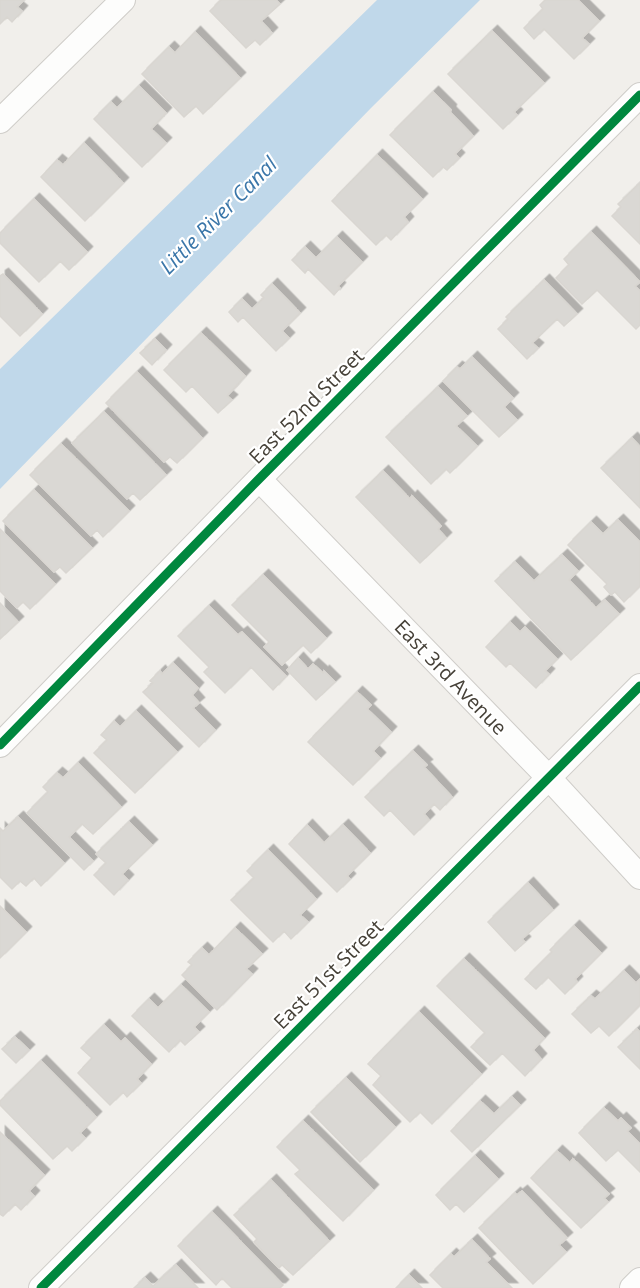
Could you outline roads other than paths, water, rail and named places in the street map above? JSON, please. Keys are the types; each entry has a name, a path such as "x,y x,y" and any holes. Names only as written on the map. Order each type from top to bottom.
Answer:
{"street":[{"path":"0,121 123,0"},
{"name":"East 52nd Street","path":"0,745 259,479 640,95"},
{"name":"East 3rd Avenue","path":"259,479 549,778 640,877"},
{"name":"East 51st Street","path":"41,1288 640,686"},
{"path":"632,1288 640,1280"}],"water":[{"name":"Little River Canal","path":"377,0 480,0 371,108 0,489 0,369"}]}
